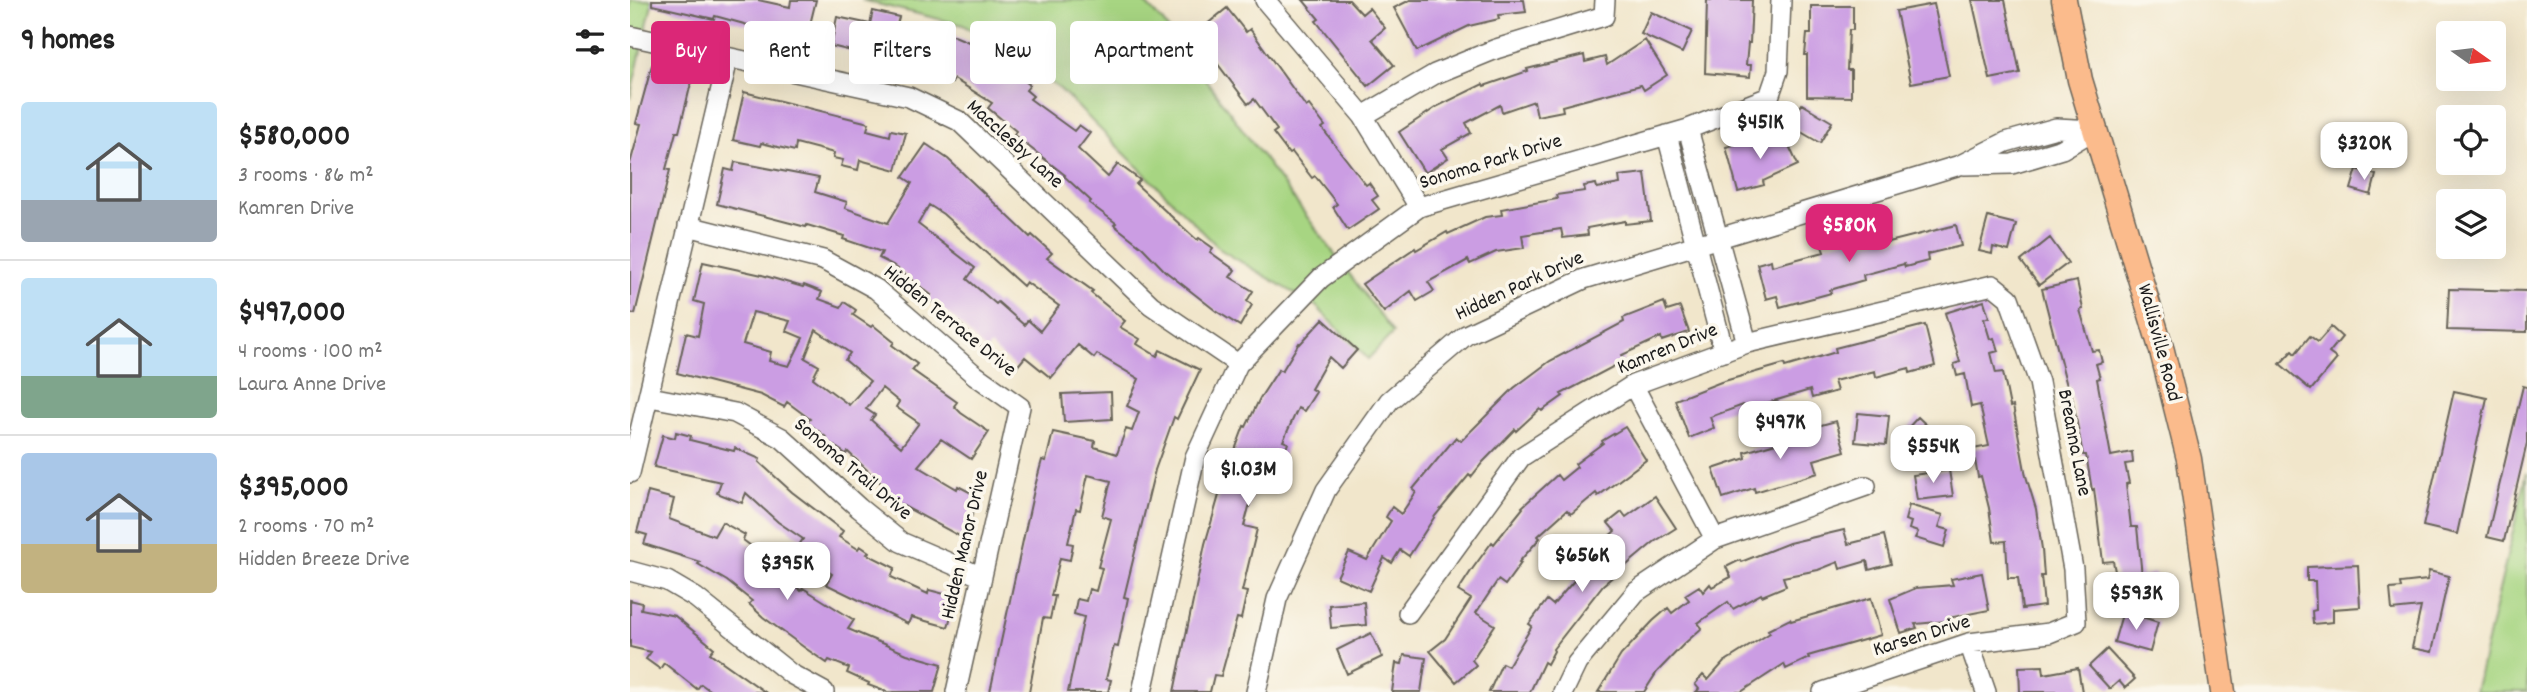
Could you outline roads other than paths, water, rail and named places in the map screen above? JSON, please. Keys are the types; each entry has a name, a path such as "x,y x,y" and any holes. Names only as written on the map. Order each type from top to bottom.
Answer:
{"main road":[{"name":"Wallisville Road","path":"2064,0 2080,80 2146,298 2189,459 2223,692"}],"street":[{"path":"1265,0 1363,116 1419,207"},
{"name":"Sonoma Park Drive","path":"1142,692 1195,457 1238,364 1321,278 1419,207 1688,129 1769,97 1778,71 1781,0"},
{"path":"1363,116 1435,74 1604,8"},
{"name":"Macclesby Lane","path":"630,36 651,41"},
{"name":"Macclesby Lane","path":"730,59 909,97 959,121 1150,305 1238,364"},
{"path":"630,473 722,84"},
{"path":"1688,129 1747,343"},
{"name":"Hidden Park Drive","path":"1256,692 1278,599 1326,490 1389,401 1466,335 1584,279 1960,165 2012,164 2062,149 2094,130"},
{"path":"1667,135 1724,352"},
{"name":"Hidden Terrace Drive","path":"688,226 823,260 876,289 975,376 1020,407"},
{"name":"Kamren Drive","path":"1408,613 1521,457 1633,385 1747,343 1993,285"},
{"name":"Breanna Lane","path":"1993,285 2009,298 2039,383 2073,569 2076,622"},
{"path":"1633,385 1715,539"},
{"name":"Sonoma Trail Drive","path":"650,397 735,413 782,438 901,542 982,577"},
{"name":"Hidden Manor Drive","path":"956,692 1020,407"},
{"path":"1563,692 1577,663 1636,592 1715,539 1866,486"},
{"path":"630,570 667,581 696,597 791,674 824,692"},
{"name":"Karsen Drive","path":"1823,692 1969,643 2049,633 2076,622"},
{"path":"1969,643 1986,692"}]}
